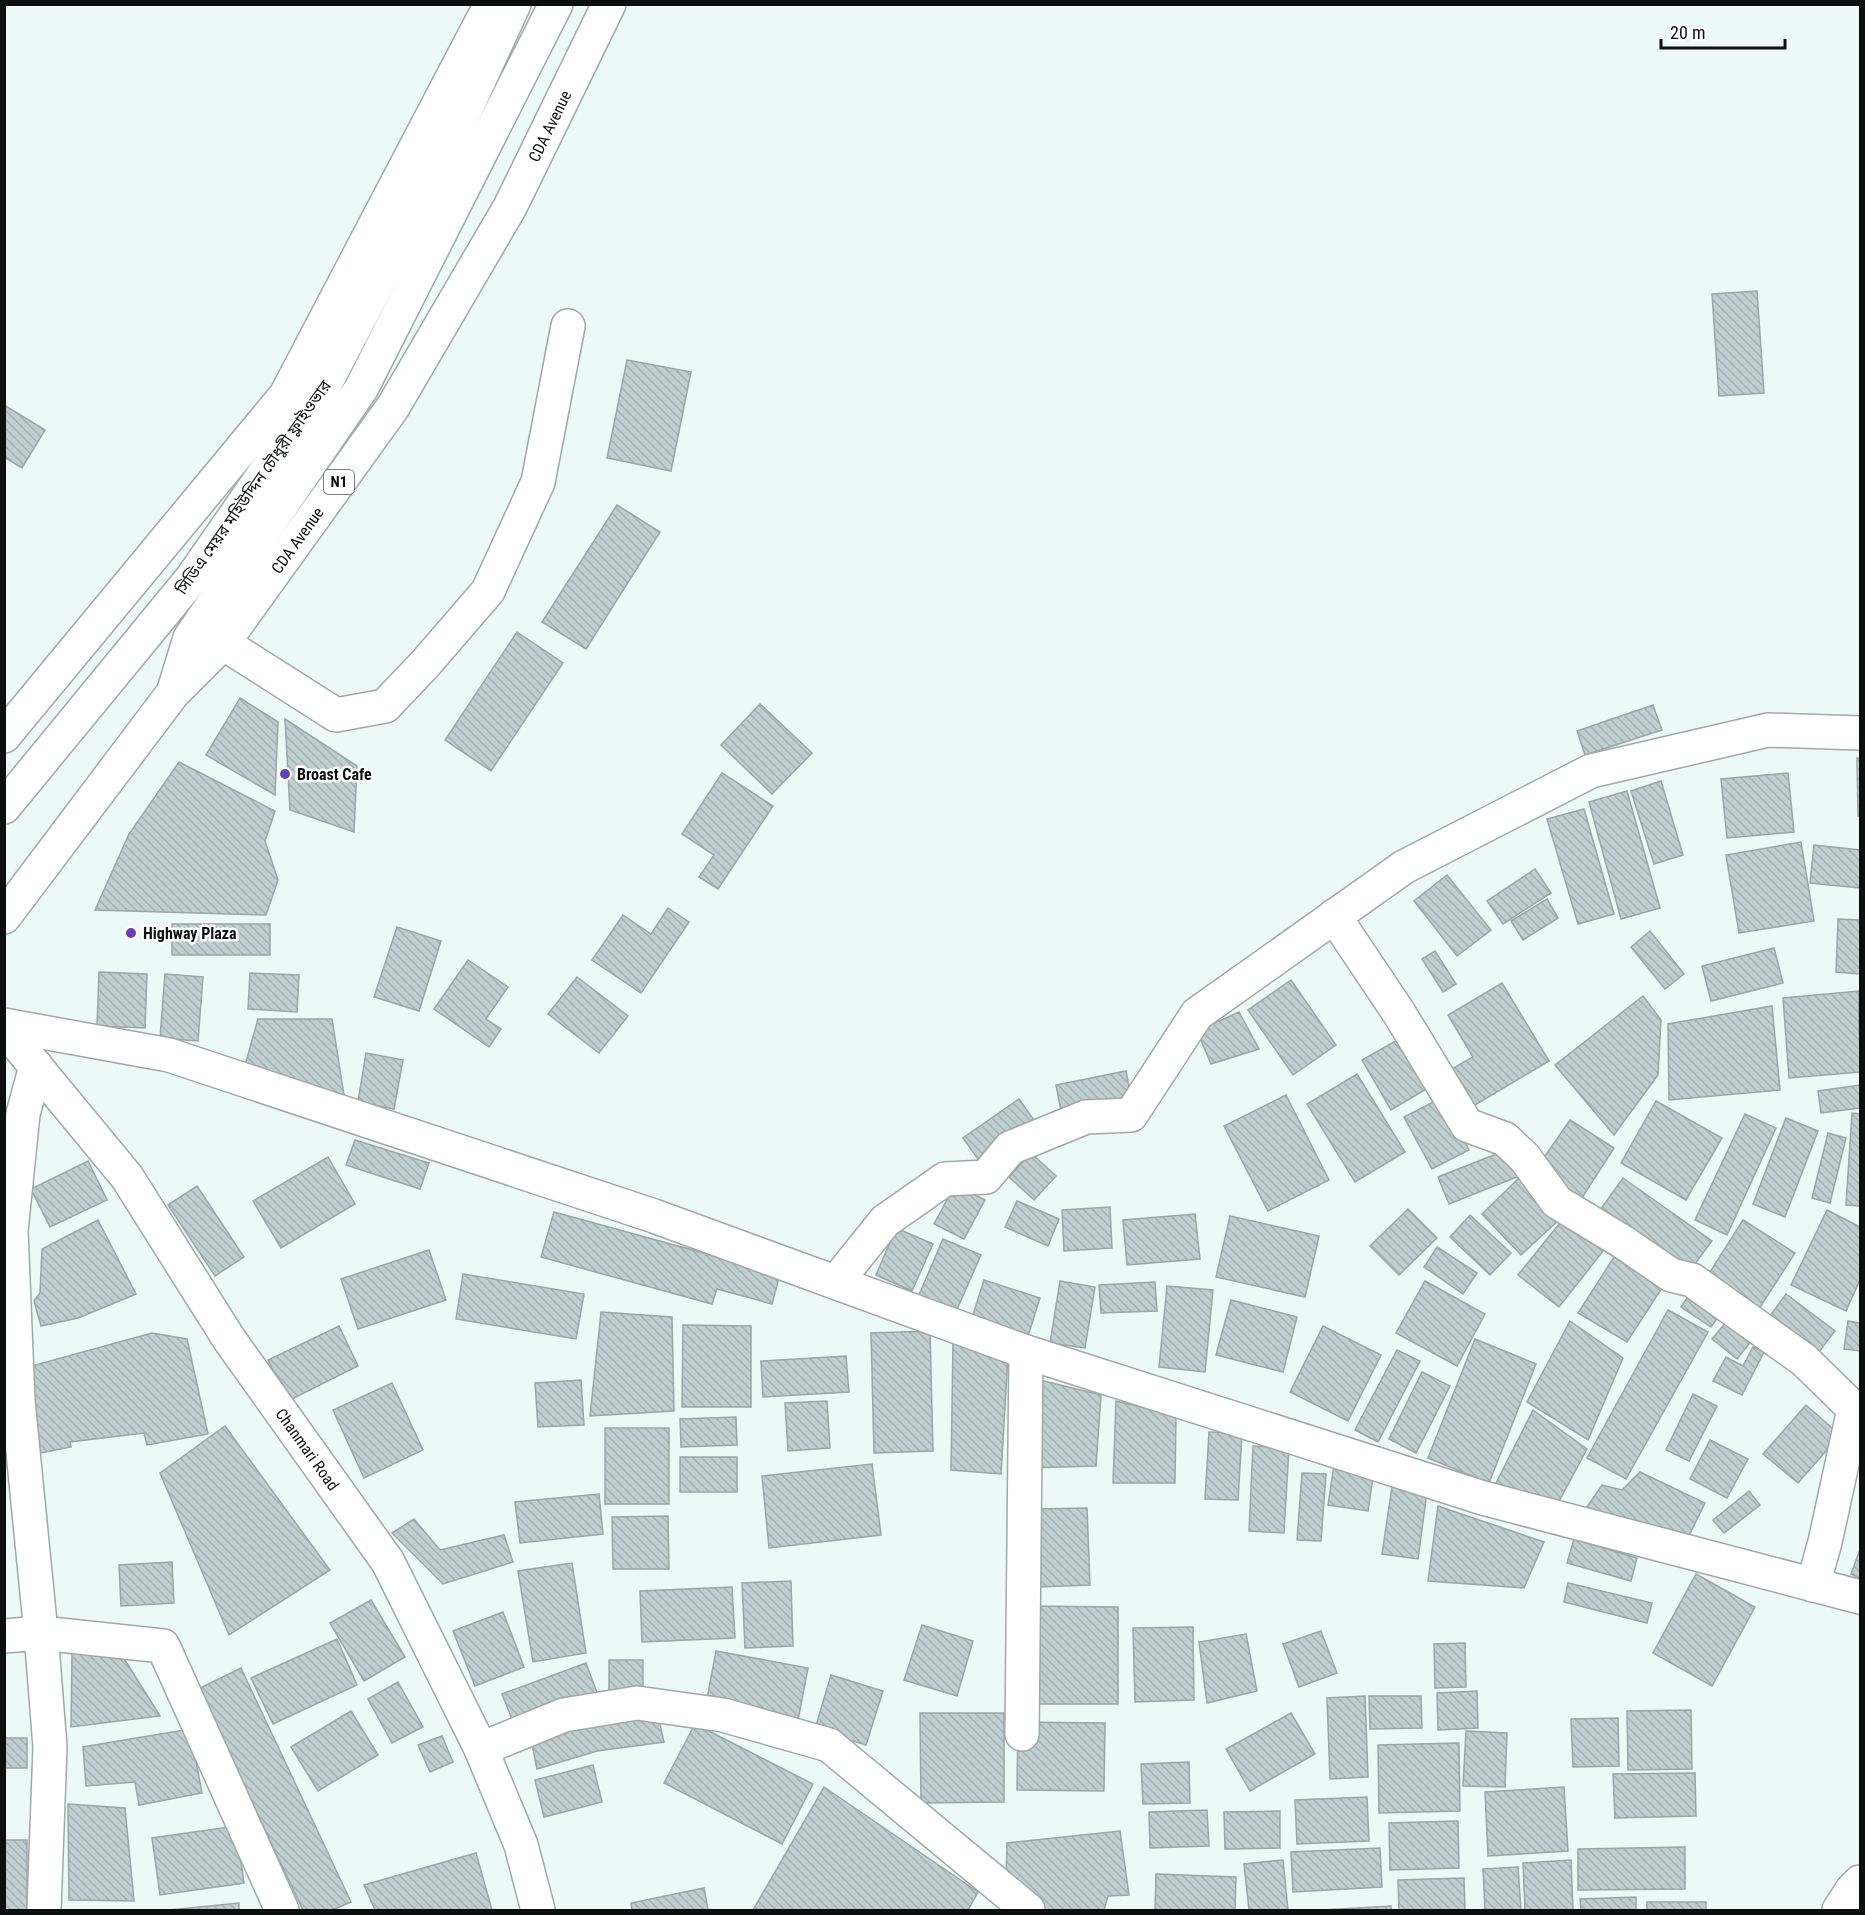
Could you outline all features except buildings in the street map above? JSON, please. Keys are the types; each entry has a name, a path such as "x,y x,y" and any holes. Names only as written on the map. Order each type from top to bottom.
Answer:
{"main road":[{"path":"4,736 286,395 491,4"},
{"name":"সিডিএ মেয়র মহিউদ্দিন চৌধুরী ফ্লাইওভার","path":"4,807 192,579 320,395 442,161 514,4"},
{"path":"173,693 190,638 361,389 556,4"},
{"name":"CDA Avenue","path":"4,917 173,693 223,643 393,407 510,207 609,4"},
{"path":"223,643 336,715 385,706 488,591 538,482 568,326"},
{"path":"836,1282 885,1221 945,1179 986,1177 1010,1148 1086,1118 1131,1114 1197,1014 1404,867 1592,771 1768,730 1860,733"},
{"path":"1334,916 1399,1013 1467,1125 1505,1139 1525,1158 1557,1202 1623,1242 1671,1275 1692,1280 1804,1360 1854,1409 1825,1542 1813,1585"},
{"path":"4,1027 169,1055 654,1216 1026,1352 1483,1498 1860,1597"},
{"name":"Chanmari Road","path":"4,1027 127,1177 229,1339 388,1562 481,1749 521,1845 538,1911"},
{"path":"36,1066 23,1114 11,1231 18,1401 50,1747 44,1911"},
{"path":"1023,1734 1026,1352"},
{"path":"4,1636 41,1633 163,1646 282,1911"},
{"path":"481,1749 564,1715 637,1703 723,1715 829,1745 1028,1911"},
{"path":"1839,1911 1860,1882"}],"place":[{"name":"Broast Cafe","path":"285,774"},
{"name":"Highway Plaza","path":"131,933"}]}
